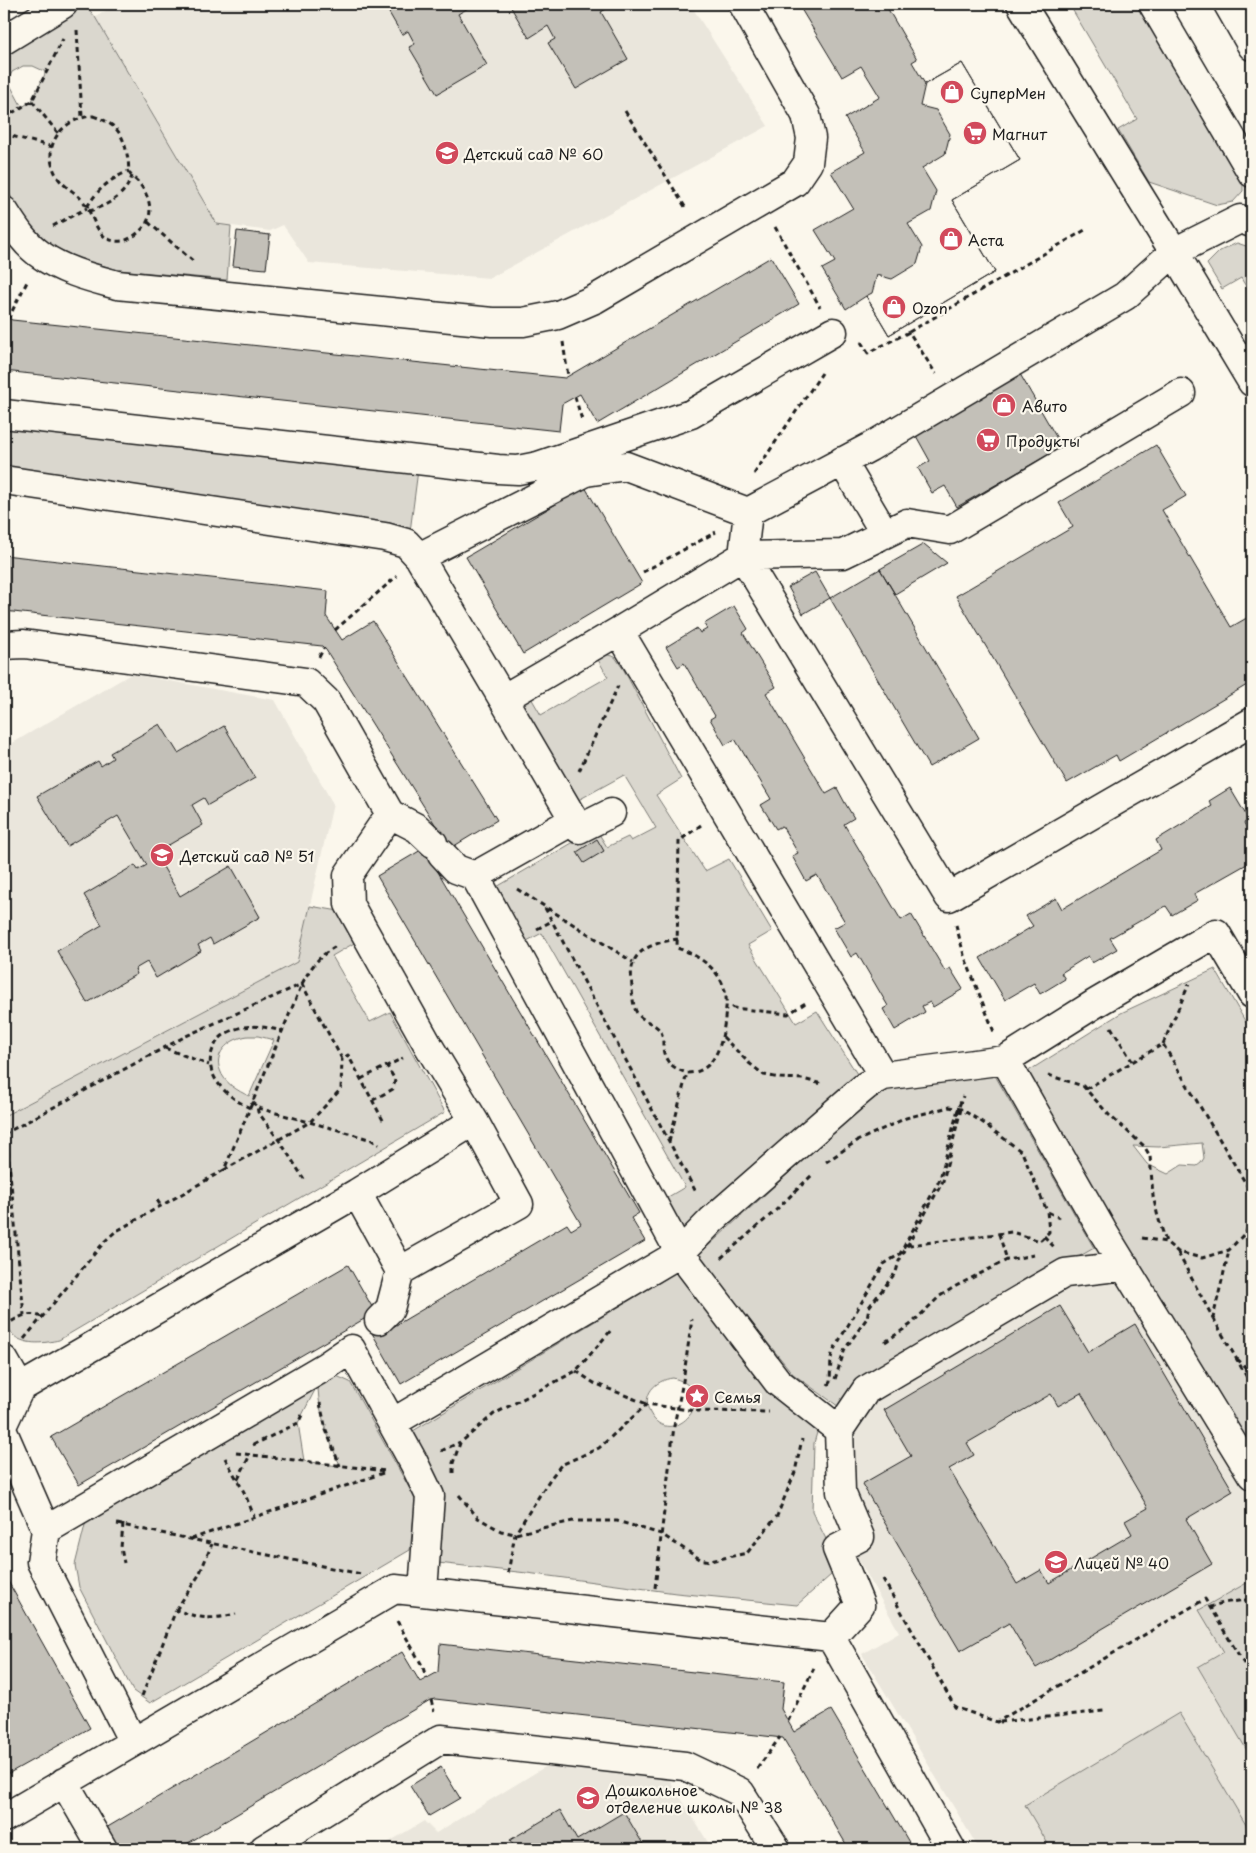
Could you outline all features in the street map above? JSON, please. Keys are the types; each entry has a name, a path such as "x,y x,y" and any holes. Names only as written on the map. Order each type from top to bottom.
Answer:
{"street":[{"path":"4,211 17,232 44,242 76,273 117,285 492,322 523,322 558,315 595,299 795,182 808,163 811,138 806,115 743,4"},
{"path":"1020,4 1174,252 1252,382"},
{"path":"1153,4 1252,173"},
{"path":"1228,4 1252,46"},
{"path":"4,40 70,12"},
{"path":"419,557 586,472 626,466 750,512 953,398 1124,296 1174,252 1240,219 1252,223"},
{"path":"4,414 498,470 518,470 538,466 691,414 834,332"},
{"path":"503,699 619,632 743,556 843,554 907,524 950,530 1181,393"},
{"path":"842,461 885,534"},
{"path":"4,480 385,537 406,543 419,557 579,829 611,813"},
{"path":"750,512 743,556 949,898 1252,722"},
{"path":"619,632 882,1076"},
{"path":"4,645 24,644 306,682 326,701 390,814 417,828 456,869 481,873 569,812"},
{"path":"390,814 348,875 349,904 428,1045 474,1121 519,1204 400,1271"},
{"path":"481,873 680,1253 778,1382 821,1404 839,1430 841,1492 860,1537 837,1549 860,1605 831,1637"},
{"path":"392,1423 680,1253 712,1220 855,1095 882,1076 1005,1060 1096,1003 1216,933 1252,994"},
{"path":"1005,1060 1102,1230 1252,1475"},
{"path":"4,1422 20,1388 357,1193 474,1121"},
{"path":"46,1530 318,1371 351,1349 390,1309 400,1271 357,1193"},
{"path":"839,1430 866,1390 1065,1273 1125,1266"},
{"path":"351,1349 414,1463 430,1496 423,1591"},
{"path":"13,1350 20,1388"},
{"path":"4,1434 46,1530 41,1562 133,1742"},
{"path":"4,1818 395,1589 831,1637"},
{"path":"831,1637 951,1849"},
{"path":"264,1849 441,1739 685,1766 740,1792 776,1849"},
{"path":"64,1782 103,1849"}],"path":[{"path":"70,12 82,117"},
{"path":"4,118 32,101 64,37"},
{"path":"32,101 58,133"},
{"path":"625,111 703,236"},
{"path":"93,116 105,120 121,133 129,171 145,191 148,199 150,211 148,222 143,229 125,241 117,241 105,237 97,231 87,209 75,193 66,188 52,164 52,146 58,133 66,124 82,117 93,116"},
{"path":"4,134 52,146"},
{"path":"8,319 44,242 87,209 103,185 114,177 129,171"},
{"path":"87,209 101,208 117,198 126,188 132,176"},
{"path":"148,222 200,267"},
{"path":"909,332 1085,230"},
{"path":"643,572 750,512 747,485 836,353 834,332"},
{"path":"335,630 419,557"},
{"path":"569,812 632,656"},
{"path":"678,939 650,946 639,954 633,962 632,985 636,1011 641,1018 660,1030 663,1038 664,1055 667,1061 677,1069 687,1073 694,1073 704,1068 716,1056 723,1037 727,996 721,981 711,967 697,956 677,948 678,939 679,841"},
{"path":"481,873 545,908 633,962"},
{"path":"949,898 964,955 1005,1060"},
{"path":"545,908 712,1220"},
{"path":"224,1170 302,984 317,960 325,952 365,931"},
{"path":"1086,1089 1163,1044 1191,979"},
{"path":"24,1315 5,1133 186,1036 302,984"},
{"path":"13,1350 105,1241 115,1232 310,1122 341,1089 342,1059 302,984"},
{"path":"726,1008 788,1014"},
{"path":"1107,1021 1132,1062"},
{"path":"250,1108 229,1095 214,1078 209,1065 209,1057 216,1042 230,1031 244,1027 268,1028 282,1031"},
{"path":"723,1037 749,1064 764,1075 803,1079 855,1095"},
{"path":"1163,1044 1252,1194"},
{"path":"165,1048 209,1065"},
{"path":"342,1059 348,1055 384,1122"},
{"path":"361,1079 405,1057"},
{"path":"456,1491 478,1518 501,1531 515,1534 573,1521 617,1521 661,1534 700,1558 710,1561 747,1553 777,1516 795,1472 805,1426 836,1379 845,1349 867,1318 869,1307 896,1272 899,1261 943,1180 959,1109 976,1065"},
{"path":"373,1100 393,1089 395,1080 387,1066"},
{"path":"669,1142 687,1073"},
{"path":"1046,1074 1083,1086 1109,1116 1137,1139 1150,1156 1153,1196 1166,1242 1178,1252 1252,1386"},
{"path":"252,1102 258,1108 372,1140"},
{"path":"821,1404 821,1394 830,1382 831,1358 834,1351 884,1264 900,1254 908,1245 1012,1232 1040,1241 1048,1232 1047,1211 1022,1152 982,1122 959,1109 949,1107 906,1118 858,1141 823,1164"},
{"path":"258,1108 258,1112 304,1179"},
{"path":"655,1590 677,1407 683,1381 699,1276 774,1212 816,1171"},
{"path":"157,1200 161,1206"},
{"path":"1213,1318 1229,1250 1246,1232 1252,1219 1250,1213 1252,1205"},
{"path":"999,1234 1006,1260"},
{"path":"1044,1236 1056,1249 1052,1251"},
{"path":"1178,1252 1202,1258 1229,1250"},
{"path":"881,1345 916,1320 940,1296 956,1286 1006,1260 1043,1254"},
{"path":"4,1326 24,1315 35,1314 41,1317"},
{"path":"453,1477 454,1463 460,1443 494,1414 576,1371 617,1324"},
{"path":"1236,1358 1252,1372"},
{"path":"576,1371 602,1386 647,1404 696,1411 771,1412"},
{"path":"836,1379 842,1377"},
{"path":"318,1396 326,1430 341,1466"},
{"path":"508,1570 515,1534 561,1465 599,1448 647,1404"},
{"path":"190,1539 388,1471 235,1453"},
{"path":"237,1480 250,1455"},
{"path":"225,1458 254,1516"},
{"path":"115,1523 366,1575 383,1596 423,1667 426,1679"},
{"path":"860,1537 955,1707 997,1722 1104,1711"},
{"path":"142,1697 176,1610 198,1575 212,1544"},
{"path":"997,1722 1205,1599 1252,1677"},
{"path":"1210,1608 1219,1602 1252,1599"},
{"path":"176,1610 189,1615 213,1619 236,1614"},
{"path":"788,1720 831,1637"},
{"path":"740,1792 780,1737"}],"shaded area":[{"path":"85,4 95,17 217,224 231,226 227,280 119,270 81,260 51,245 27,223 4,185 4,53","holes":["23,66 33,66 46,72 32,101 22,107 8,81 12,72"]},
{"name":"Детский сад № 60","path":"117,4 690,4 768,126 490,278 309,263 283,225 270,231 217,224 95,17"},
{"path":"1069,4 1139,4 1243,178 1243,191 1233,202 1217,205 1149,182 1118,130 1137,119"},
{"path":"1237,243 1252,248 1252,297 1241,278 1222,289 1207,264 1220,251"},
{"path":"4,420 418,470 410,532 4,471"},
{"path":"605,654 615,657 624,670 681,779 656,795 705,871 729,859 772,931 748,945 796,1023 817,1011 857,1074 852,1082 805,1120 680,1232 663,1200 685,1187 542,933 523,943 495,888 596,829 607,847 628,837 631,841 656,828 624,775 573,803 516,704 530,696 541,715 608,677 597,658"},
{"name":"Детский сад № 51","path":"131,674 275,700 333,804 297,962 4,1116 4,748"},
{"path":"310,906 339,911 356,942 332,956 370,1022 390,1012 445,1112 59,1340 42,1343 30,1342 14,1336 4,1318 4,1116 297,962","holes":["258,1036 274,1040 249,1096 228,1083 220,1070 219,1057 225,1047 236,1039"]},
{"path":"1215,969 1252,1033 1252,1460 1022,1075 1121,1013","holes":["1202,1143 1204,1158 1197,1166 1182,1165 1168,1174 1147,1164 1133,1146 1159,1147"]},
{"path":"993,1072 1094,1248 862,1381 842,1409 793,1374 697,1256 873,1097 889,1085"},
{"name":"Лицей № 40","path":"1108,1240 1252,1460 1252,1580 1200,1609 1225,1652 1198,1667 1252,1759 1252,1849 979,1849 862,1654 899,1632 830,1508 832,1423 862,1381"},
{"path":"683,1266 820,1422 814,1443 812,1511 840,1567 797,1605 676,1593 429,1562 408,1434 665,1279","holes":["673,1378 688,1385 695,1395 695,1406 689,1416 680,1423 670,1426 659,1424 650,1413 648,1406 647,1400 651,1390 655,1385 666,1379"]},
{"path":"332,1374 350,1382 416,1500 410,1550 150,1703 133,1691 79,1587 75,1565 85,1525 99,1509","holes":["316,1388 318,1388 322,1417 340,1465 338,1466 304,1461 298,1423"]},
{"path":"1252,1580 1252,1759 1198,1667 1224,1652 1199,1610"},
{"path":"1179,1713 1252,1835 1252,1849 1051,1849 1025,1805"},
{"name":"Дошкольное отделение школы № 38","path":"553,1762 666,1774 712,1849 377,1849 424,1821 436,1833"}],"building":[{"path":"384,4 475,4 458,14 487,65 437,94 409,47 415,44 408,31 402,35"},
{"path":"509,4 614,4 601,12 628,59 576,89 548,43 555,39 548,26 529,38"},
{"path":"798,4 885,4 917,59 912,62 925,84 962,63 1020,160 952,200 995,272 889,335 866,296 846,309 822,269 835,262 815,230 853,208 831,172 865,152 845,118 880,97 861,66 842,77"},
{"path":"962,63 1020,160 952,200 995,272 889,335 866,296 872,293 877,275 892,279 917,264 922,247 908,224 931,211 936,191 922,168 945,154 950,134 936,110 920,106 925,84"},
{"path":"237,231 270,235 266,269 233,266"},
{"path":"771,257 799,304 597,424 580,394 562,404 559,431 4,371 4,316 12,320 565,378"},
{"name":"Продукты","path":"1020,374 1062,447 957,507 945,486 932,493 918,468 930,461 915,434"},
{"path":"1156,445 1186,496 1162,510 1231,627 1252,615 1252,682 1119,761 1116,755 1067,783 956,596 1073,527 1059,503"},
{"path":"585,487 642,583 523,654 466,557"},
{"path":"924,544 947,563 895,594 880,569"},
{"path":"4,555 328,591 326,616 342,640 373,621 497,820 431,860 639,1213 631,1218 645,1241 401,1384 364,1319 79,1485 51,1437 348,1265 386,1331 567,1224 571,1230 581,1224 377,876 443,837 326,650 322,646 4,611"},
{"path":"880,569 979,738 929,767 830,598"},
{"path":"815,572 830,598 803,614 788,587"},
{"path":"734,606 748,629 743,633 776,687 766,693 826,794 837,788 854,818 844,824 901,920 911,914 945,971 950,968 963,989 933,1007 930,1002 922,1006 925,1012 895,1030 883,1009 888,1006 857,953 851,957 834,928 845,922 817,875 806,881 792,856 798,853 782,826 776,829 761,805 771,799 735,739 725,745 710,719 715,716 684,663 678,667 666,647 697,628 700,633 707,629 704,624"},
{"path":"160,724 178,753 224,726 255,778 208,805 204,798 192,805 203,825 155,853 180,896 231,866 260,917 213,944 210,938 198,945 201,951 156,978 147,962 135,969 137,974 87,1003 57,951 102,925 84,895 135,865 138,870 147,865 118,816 67,846 37,796 98,761 101,766 113,758 110,753"},
{"path":"1230,788 1249,820 1244,823 1248,830 1252,827 1251,870 1247,864 1194,894 1198,900 1172,915 1166,906 1110,938 1117,949 1092,963 1088,956 1061,973 1065,979 1040,994 1034,983 1005,1000 980,958 1033,926 1026,916 1056,898 1062,909 1161,850 1156,840 1212,806 1209,801"},
{"path":"597,839 604,851 584,863 577,852"},
{"path":"1060,1306 1088,1352 1135,1324 1233,1491 1186,1519 1212,1564 1036,1668 1009,1623 960,1651 862,1484 911,1456 884,1410","holes":["1081,1393 1148,1508 1125,1521 1132,1534 1049,1583 1041,1570 1017,1584 949,1469 974,1455 967,1443 1051,1394 1058,1406"]},
{"path":"4,1574 90,1728 4,1776"},
{"path":"440,1644 784,1682 781,1709 794,1732 831,1710 913,1849 849,1849 783,1738 435,1699 430,1700 178,1849 119,1849 106,1828 402,1652 420,1682 438,1672"},
{"path":"441,1767 460,1798 429,1816 410,1786"},
{"path":"560,1810 577,1840 624,1812 646,1849 505,1849 513,1845 510,1840"}],"place":[{"name":"СуперМен","path":"952,92"},
{"name":"Магнит","path":"975,133"},
{"name":"Детский сад № 60","path":"447,153"},
{"name":"Аста","path":"951,239"},
{"name":"Ozon","path":"894,307"},
{"name":"Авито","path":"1004,405"},
{"name":"Продукты","path":"988,440"},
{"name":"Детский сад № 51","path":"162,855"},
{"name":"Семья","path":"697,1396"},
{"name":"Лицей № 40","path":"1056,1562"},
{"name":"Дошкольное отделение школы № 38","path":"588,1798"}]}
